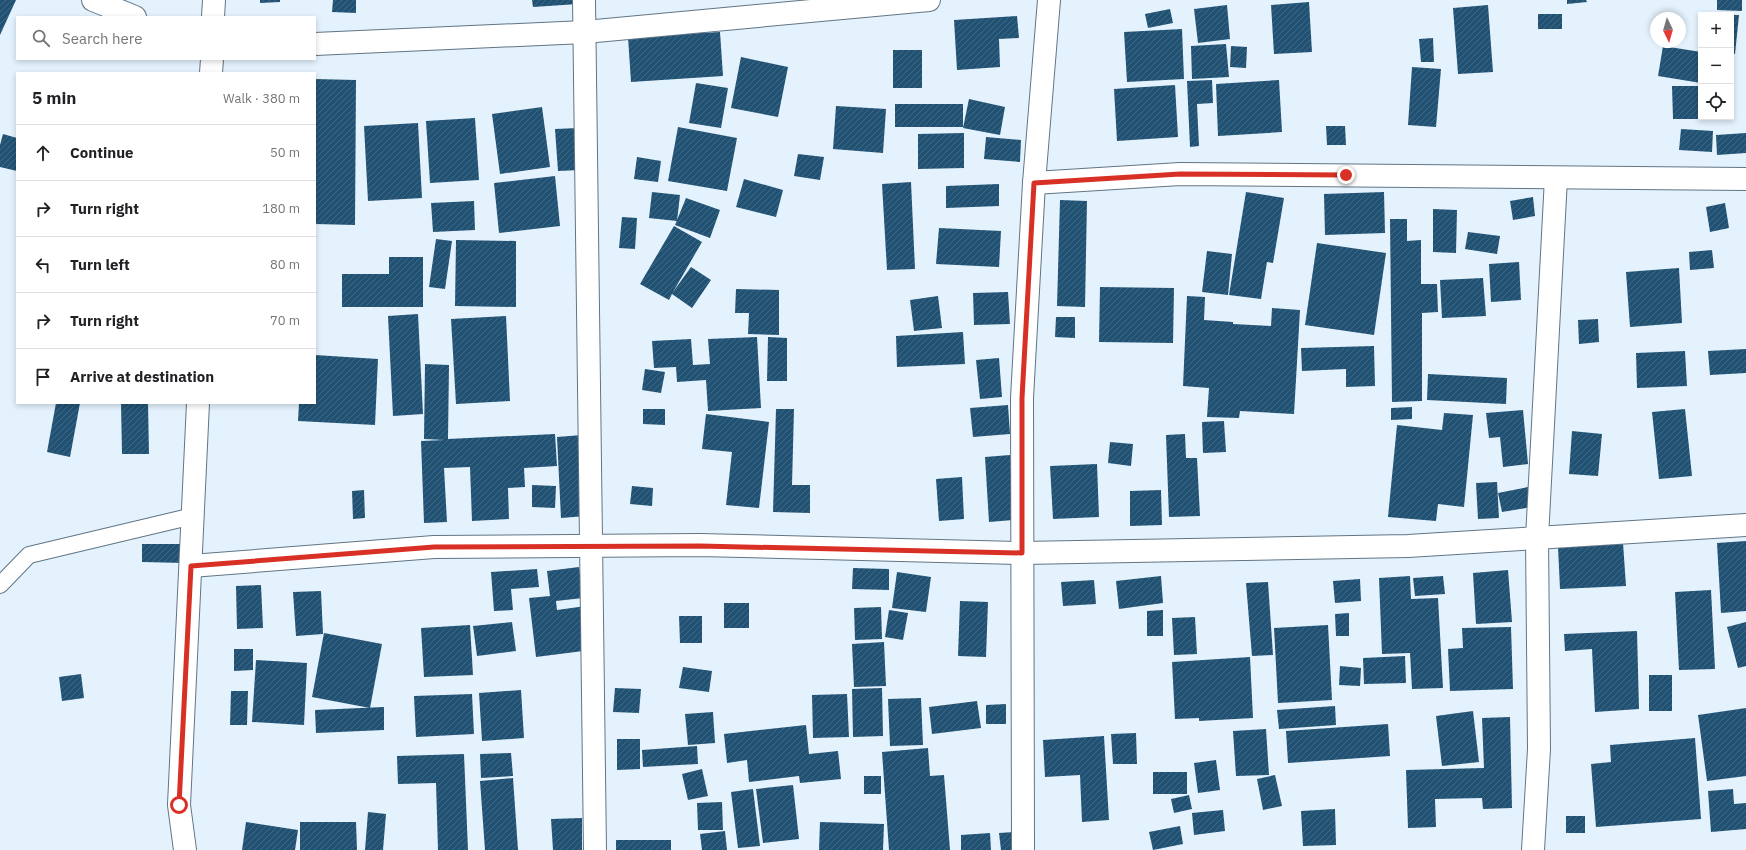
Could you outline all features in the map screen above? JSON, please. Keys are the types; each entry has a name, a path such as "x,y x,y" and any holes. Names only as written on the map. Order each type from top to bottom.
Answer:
{"street":[{"path":"93,0 133,16"},
{"path":"213,16 214,0"},
{"path":"584,0 589,249 590,546 595,850"},
{"path":"316,44 585,32 929,0"},
{"path":"1023,850 1022,398 1034,183 1049,0"},
{"path":"211,72 212,60"},
{"path":"1034,183 1180,174 1746,179"},
{"path":"1533,850 1539,749 1537,538 1556,178"},
{"path":"184,850 179,805 198,404"},
{"path":"191,566 434,547 707,546 1022,553 1408,546 1746,525"}],"lane":[{"path":"0,585 29,555 193,516"}],"building":[{"path":"0,0 16,0 0,35"},
{"path":"260,0 280,0 280,2 260,3"},
{"path":"333,0 356,0 356,13 332,12"},
{"path":"532,0 578,0 578,4 533,7"},
{"path":"1567,0 1586,0 1587,2 1567,4"},
{"path":"1717,0 1742,0 1742,11 1717,10"},
{"path":"1309,2 1312,52 1274,54 1271,5"},
{"path":"1227,5 1230,39 1198,43 1194,9"},
{"path":"1488,5 1493,72 1458,74 1453,8"},
{"path":"1170,9 1173,23 1148,28 1145,14"},
{"path":"1538,14 1562,14 1562,29 1538,29"},
{"path":"1734,15 1739,15 1735,54"},
{"path":"1017,16 1019,38 999,39 1000,67 957,70 954,20"},
{"path":"1182,29 1184,79 1127,82 1124,32"},
{"path":"720,32 723,76 631,82 628,37"},
{"path":"1433,38 1434,62 1421,62 1419,39"},
{"path":"1226,44 1229,77 1192,79 1191,46"},
{"path":"1231,46 1247,47 1246,68 1230,67"},
{"path":"1663,48 1676,48 1698,52 1698,83 1658,76"},
{"path":"893,50 922,50 922,88 893,88"},
{"path":"741,57 788,67 778,117 731,108"},
{"path":"1412,67 1441,69 1436,127 1408,125"},
{"path":"316,79 356,80 355,225 316,224"},
{"path":"1212,80 1213,103 1197,104 1199,146 1190,147 1187,81"},
{"path":"1279,80 1282,132 1218,136 1216,84"},
{"path":"696,83 728,88 721,128 689,123"},
{"path":"1175,85 1178,137 1117,141 1114,89"},
{"path":"1672,86 1698,86 1698,119 1673,119"},
{"path":"969,99 1005,107 1000,135 963,128"},
{"path":"895,104 963,104 963,127 895,127"},
{"path":"836,106 886,109 883,153 833,149"},
{"path":"542,107 550,167 500,174 492,114"},
{"path":"475,118 479,180 430,183 426,121"},
{"path":"418,123 422,198 368,201 364,126"},
{"path":"1326,126 1345,126 1346,145 1327,145"},
{"path":"678,127 737,138 727,191 668,181"},
{"path":"578,128 580,170 558,171 555,129"},
{"path":"1681,129 1713,131 1712,152 1679,150"},
{"path":"964,133 964,168 918,169 918,134"},
{"path":"1746,133 1746,153 1717,155 1716,135"},
{"path":"3,134 16,138 16,171 0,167 0,145"},
{"path":"986,137 1021,140 1020,162 984,159"},
{"path":"798,154 824,157 820,180 794,176"},
{"path":"637,157 661,161 658,182 634,179"},
{"path":"555,176 560,226 499,233 494,183"},
{"path":"744,179 783,190 776,217 736,207"},
{"path":"911,182 915,269 887,270 882,184"},
{"path":"999,184 999,206 946,208 946,186"},
{"path":"652,192 680,195 677,221 649,218"},
{"path":"1246,192 1284,198 1273,263 1267,262 1261,299 1229,295"},
{"path":"1384,192 1385,233 1325,235 1324,194"},
{"path":"1533,197 1535,216 1513,220 1510,201"},
{"path":"686,198 720,210 710,238 675,225"},
{"path":"1060,200 1087,201 1085,307 1057,306"},
{"path":"474,201 475,230 433,232 431,203"},
{"path":"1725,203 1729,228 1710,232 1706,207"},
{"path":"1433,209 1457,210 1456,253 1433,252"},
{"path":"622,217 637,218 635,249 619,248"},
{"path":"1390,219 1407,219 1407,241 1421,240 1421,284 1437,284 1438,312 1422,313 1422,401 1392,402"},
{"path":"674,226 702,242 673,292 691,267 711,280 692,308 672,294 669,300 640,284"},
{"path":"939,228 1001,231 999,267 936,264"},
{"path":"1468,232 1500,236 1497,254 1465,249"},
{"path":"436,239 452,241 445,289 429,287"},
{"path":"456,240 516,241 516,307 455,306"},
{"path":"1317,243 1386,253 1374,335 1305,325"},
{"path":"1712,250 1714,268 1690,270 1689,252"},
{"path":"1207,251 1232,254 1228,295 1202,292"},
{"path":"389,257 423,257 423,307 342,307 342,274 389,274"},
{"path":"1519,262 1521,300 1491,302 1489,264"},
{"path":"1679,268 1682,323 1630,327 1626,272"},
{"path":"1483,278 1486,316 1442,318 1440,280"},
{"path":"1100,287 1174,288 1173,343 1099,342"},
{"path":"736,289 779,290 779,335 748,334 749,313 735,313"},
{"path":"1008,292 1010,324 974,325 973,293"},
{"path":"938,296 942,328 914,331 910,300"},
{"path":"1187,296 1205,297 1204,320 1233,322 1233,324 1271,326 1272,308 1300,310 1294,414 1240,411 1239,418 1207,417 1209,388 1183,386"},
{"path":"418,314 423,414 393,416 388,316"},
{"path":"506,316 510,401 456,404 451,319"},
{"path":"1056,317 1075,317 1075,338 1055,337"},
{"path":"1598,319 1599,342 1579,344 1578,320"},
{"path":"963,332 965,364 897,367 896,336"},
{"path":"757,337 761,408 708,411 706,380 677,382 676,367 654,368 652,341 691,339 693,365 710,364 708,339"},
{"path":"768,337 787,338 787,381 767,381"},
{"path":"1374,346 1375,386 1346,387 1346,369 1302,371 1301,348"},
{"path":"1746,349 1746,373 1710,375 1708,351"},
{"path":"1685,351 1687,386 1637,388 1636,353"},
{"path":"316,355 378,359 375,425 298,421 299,404 316,404"},
{"path":"999,358 1002,397 980,399 976,360"},
{"path":"425,364 449,365 448,439 555,434 557,466 524,468 525,487 508,488 509,519 472,521 470,467 444,468 447,522 424,523 421,441 444,440 424,439"},
{"path":"645,369 665,372 661,393 642,390"},
{"path":"1428,374 1507,378 1506,404 1427,400"},
{"path":"56,404 80,404 70,457 47,452"},
{"path":"121,404 148,404 149,454 122,454"},
{"path":"1008,405 1010,434 973,437 970,408"},
{"path":"1412,407 1412,419 1391,420 1391,408"},
{"path":"643,409 665,409 665,425 643,424"},
{"path":"776,409 794,409 792,485 810,485 810,513 773,512"},
{"path":"1685,409 1692,476 1659,479 1652,412"},
{"path":"1523,410 1528,464 1503,467 1500,437 1489,438 1486,413"},
{"path":"1444,413 1473,415 1464,507 1438,504 1436,521 1388,517 1397,425 1442,430"},
{"path":"706,414 769,422 759,508 726,505 732,452 702,449"},
{"path":"1224,421 1226,452 1203,453 1202,422"},
{"path":"1572,431 1602,434 1598,476 1569,474"},
{"path":"1185,434 1186,458 1197,458 1200,516 1169,517 1166,435"},
{"path":"582,435 586,516 561,518 557,437"},
{"path":"1110,442 1133,444 1131,466 1108,463"},
{"path":"1010,455 1013,520 989,522 985,457"},
{"path":"1097,464 1099,517 1053,519 1050,466"},
{"path":"962,477 964,519 939,521 936,479"},
{"path":"1497,482 1499,518 1478,519 1476,483"},
{"path":"532,485 556,486 555,508 532,507"},
{"path":"632,486 653,488 652,506 630,504"},
{"path":"1528,487 1532,507 1502,512 1498,493"},
{"path":"364,490 365,518 353,519 352,491"},
{"path":"1161,490 1162,525 1130,526 1130,491"},
{"path":"1746,541 1746,611 1721,613 1717,543"},
{"path":"1623,543 1626,586 1560,589 1558,547"},
{"path":"142,544 184,544 184,563 142,562"},
{"path":"579,567 583,598 556,601 557,610 586,606 591,650 536,657 529,598 550,596 547,571"},
{"path":"853,568 889,569 889,590 852,589"},
{"path":"537,569 539,587 511,589 513,610 494,611 491,572"},
{"path":"1508,570 1512,622 1476,624 1473,573"},
{"path":"897,572 931,577 926,612 892,608"},
{"path":"1161,576 1163,603 1119,609 1116,581"},
{"path":"1410,576 1411,599 1438,598 1443,688 1412,689 1410,653 1382,654 1379,578"},
{"path":"1443,576 1445,594 1415,596 1413,578"},
{"path":"1360,579 1361,601 1335,603 1333,581"},
{"path":"1094,580 1096,604 1063,606 1061,582"},
{"path":"1268,582 1273,655 1252,656 1246,583"},
{"path":"261,585 263,628 237,629 236,586"},
{"path":"1711,590 1715,669 1679,670 1675,592"},
{"path":"321,591 323,634 296,636 293,592"},
{"path":"960,601 988,602 986,657 958,656"},
{"path":"724,603 749,603 749,628 724,628"},
{"path":"881,607 882,639 855,640 854,608"},
{"path":"889,610 908,613 903,640 885,637"},
{"path":"1163,610 1163,636 1147,636 1147,611"},
{"path":"1349,613 1349,636 1336,636 1335,614"},
{"path":"679,616 702,616 702,643 680,643"},
{"path":"1195,617 1197,654 1174,655 1172,618"},
{"path":"512,622 516,651 477,656 473,626"},
{"path":"1746,622 1746,666 1738,668 1727,627"},
{"path":"470,625 473,675 424,677 421,628"},
{"path":"1328,625 1332,700 1278,703 1274,628"},
{"path":"1511,627 1513,689 1450,691 1448,649 1463,648 1462,628"},
{"path":"1637,631 1639,709 1595,712 1592,649 1565,651 1564,634"},
{"path":"324,633 382,644 370,708 312,697"},
{"path":"884,642 886,686 854,687 852,644"},
{"path":"234,649 253,649 253,670 234,671"},
{"path":"1405,656 1406,683 1364,684 1363,658"},
{"path":"1250,657 1253,718 1199,721 1199,718 1175,719 1172,662"},
{"path":"256,660 307,663 304,725 252,722"},
{"path":"1340,666 1361,668 1360,686 1339,685"},
{"path":"683,667 712,671 709,692 679,688"},
{"path":"81,674 84,698 62,701 59,677"},
{"path":"1649,675 1672,675 1672,711 1649,711"},
{"path":"615,688 641,689 639,713 613,712"},
{"path":"882,688 883,736 853,737 852,689"},
{"path":"521,690 524,738 482,741 479,693"},
{"path":"231,691 248,691 247,725 230,725"},
{"path":"472,694 474,734 416,737 414,696"},
{"path":"847,694 849,737 813,738 812,695"},
{"path":"921,698 923,745 890,746 888,699"},
{"path":"977,701 981,728 932,734 929,707"},
{"path":"1006,704 1006,724 986,724 986,705"},
{"path":"1335,706 1336,725 1279,729 1277,710"},
{"path":"384,707 384,730 316,733 315,710"},
{"path":"1746,708 1746,776 1707,781 1698,715"},
{"path":"1473,711 1479,762 1442,766 1436,716"},
{"path":"713,712 715,743 688,745 685,714"},
{"path":"1510,717 1512,808 1483,809 1482,798 1435,799 1436,827 1408,828 1406,770 1484,768 1482,718"},
{"path":"1388,724 1390,756 1288,763 1286,731"},
{"path":"806,725 809,754 838,751 841,779 800,783 799,776 749,782 747,760 727,763 724,734"},
{"path":"1266,729 1269,775 1236,776 1233,731"},
{"path":"1136,733 1137,764 1113,764 1111,734"},
{"path":"1104,736 1109,820 1082,822 1080,775 1045,777 1043,740"},
{"path":"1695,738 1701,819 1596,827 1591,764 1611,762 1610,745"},
{"path":"617,739 640,739 640,769 617,770"},
{"path":"697,746 698,764 643,767 642,750"},
{"path":"928,748 930,776 944,775 950,850 889,850 882,752"},
{"path":"511,753 513,776 481,778 480,754"},
{"path":"464,754 468,850 438,850 436,783 398,784 397,756"},
{"path":"1216,760 1220,790 1198,793 1194,763"},
{"path":"702,769 708,796 688,800 682,774"},
{"path":"1153,772 1187,772 1187,794 1153,794"},
{"path":"1275,775 1282,806 1263,810 1257,779"},
{"path":"864,776 881,776 881,794 864,794"},
{"path":"513,778 518,850 485,850 480,781"},
{"path":"793,785 799,839 763,843 756,789"},
{"path":"753,789 760,846 738,848 731,792"},
{"path":"1733,789 1734,804 1746,803 1746,829 1711,832 1708,791"},
{"path":"1189,795 1192,809 1174,813 1171,799"},
{"path":"722,802 723,830 698,830 697,803"},
{"path":"1335,809 1336,845 1303,846 1301,811"},
{"path":"1223,810 1225,831 1194,835 1192,813"},
{"path":"368,812 386,814 383,850 365,850"},
{"path":"1566,816 1585,816 1585,833 1566,833"},
{"path":"582,818 582,850 553,850 551,819"},
{"path":"246,822 298,830 295,850 242,850"},
{"path":"300,822 356,822 357,850 300,850"},
{"path":"820,822 884,824 883,850 819,850"},
{"path":"1180,826 1183,844 1153,850 1149,832"},
{"path":"725,831 727,850 702,850 700,834"},
{"path":"1014,832 1016,850 1001,850 999,833"},
{"path":"990,833 991,850 961,850 961,835"},
{"path":"616,840 671,840 671,850 616,850"}],"route":[{"path":"179,805 191,566 434,547 700,546 1022,553 1022,398 1034,183 1180,174 1346,175"}]}
